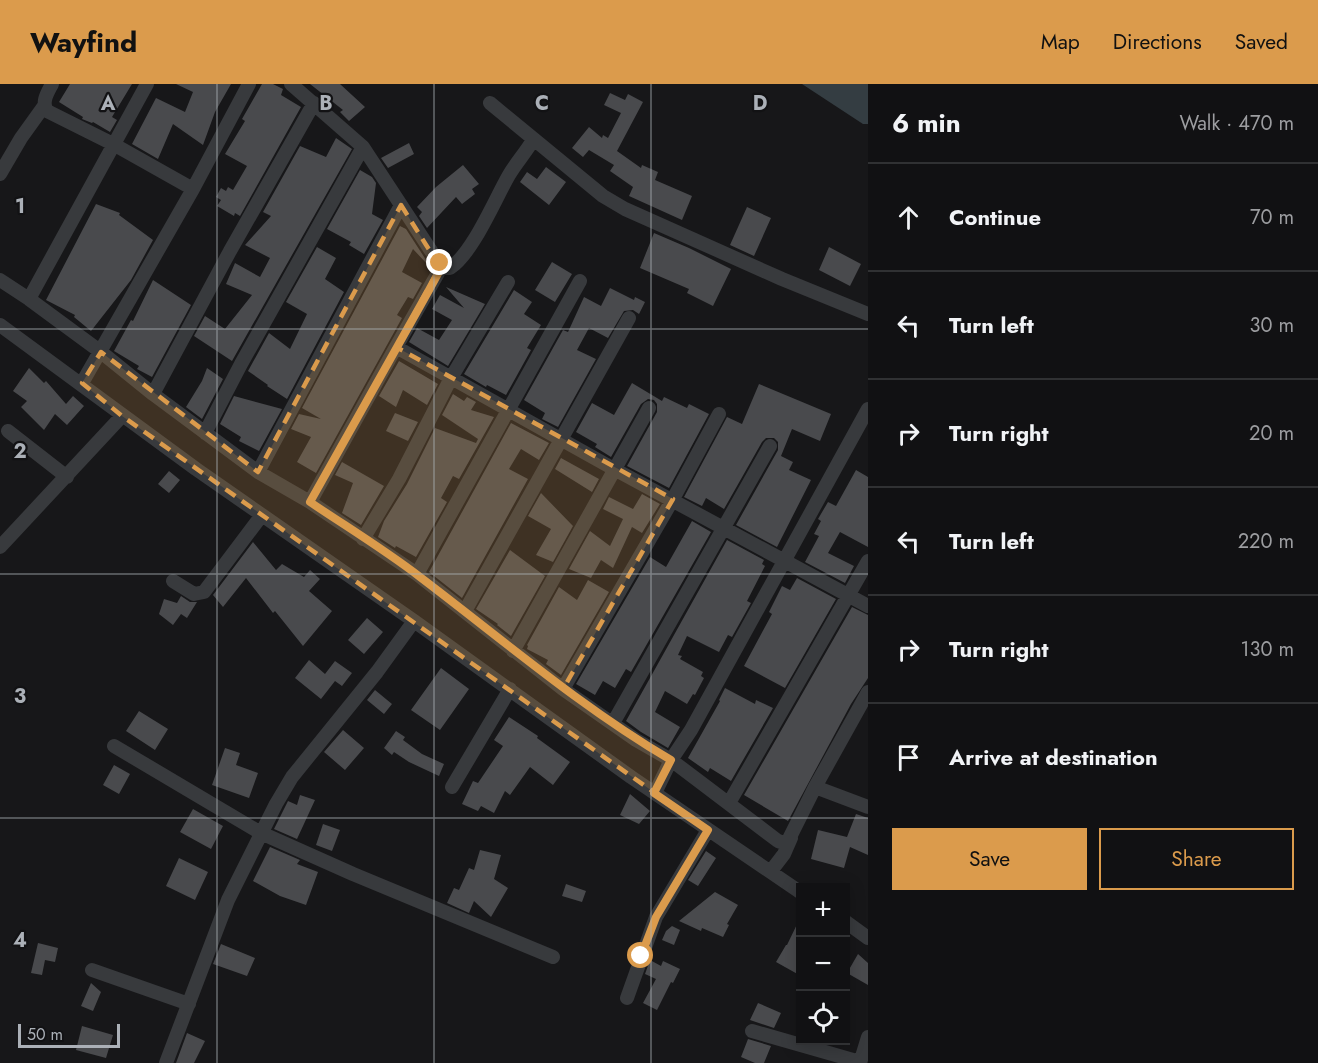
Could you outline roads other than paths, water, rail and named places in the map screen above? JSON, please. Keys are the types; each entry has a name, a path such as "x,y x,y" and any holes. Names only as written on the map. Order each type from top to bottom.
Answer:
{"street":[{"path":"0,174 21,138 44,106 52,84"},
{"path":"29,298 147,84"},
{"path":"83,381 193,189 249,84"},
{"path":"291,84 363,147 437,258 440,267 310,502"},
{"path":"153,394 230,251 314,103"},
{"path":"490,103 603,196 625,209 868,314"},
{"path":"44,106 57,117 112,144 193,189"},
{"path":"440,267 450,268 460,258 492,210 510,175 533,140"},
{"path":"206,433 241,364 363,147"},
{"path":"258,472 401,206"},
{"path":"0,280 29,298 98,356 258,472 310,502 417,574 513,651 668,766 729,803 778,842 786,842 793,832"},
{"path":"417,574 580,281"},
{"path":"363,539 399,479 451,378 508,282"},
{"path":"465,611 629,318"},
{"path":"0,325 83,381 122,416 656,790 708,830 796,888"},
{"path":"396,347 868,606"},
{"path":"513,651 649,408"},
{"path":"656,790 668,766 692,730 868,409"},
{"path":"563,689 673,500 719,414"},
{"path":"0,547 122,416"},
{"path":"8,431 67,477"},
{"path":"613,723 770,446"},
{"path":"173,581 194,594 207,590 262,515"},
{"path":"729,803 868,561"},
{"path":"166,1063 228,900 292,777 377,672 414,621"},
{"path":"452,787 510,689"},
{"path":"771,871 788,847 815,787 868,692"},
{"path":"114,746 261,833 553,957"},
{"path":"815,787 868,807"},
{"path":"627,998 635,969 656,917 708,830"},
{"path":"850,925 868,938"},
{"path":"92,970 189,1004"},
{"path":"752,1031 860,1062 868,1037"}]}
